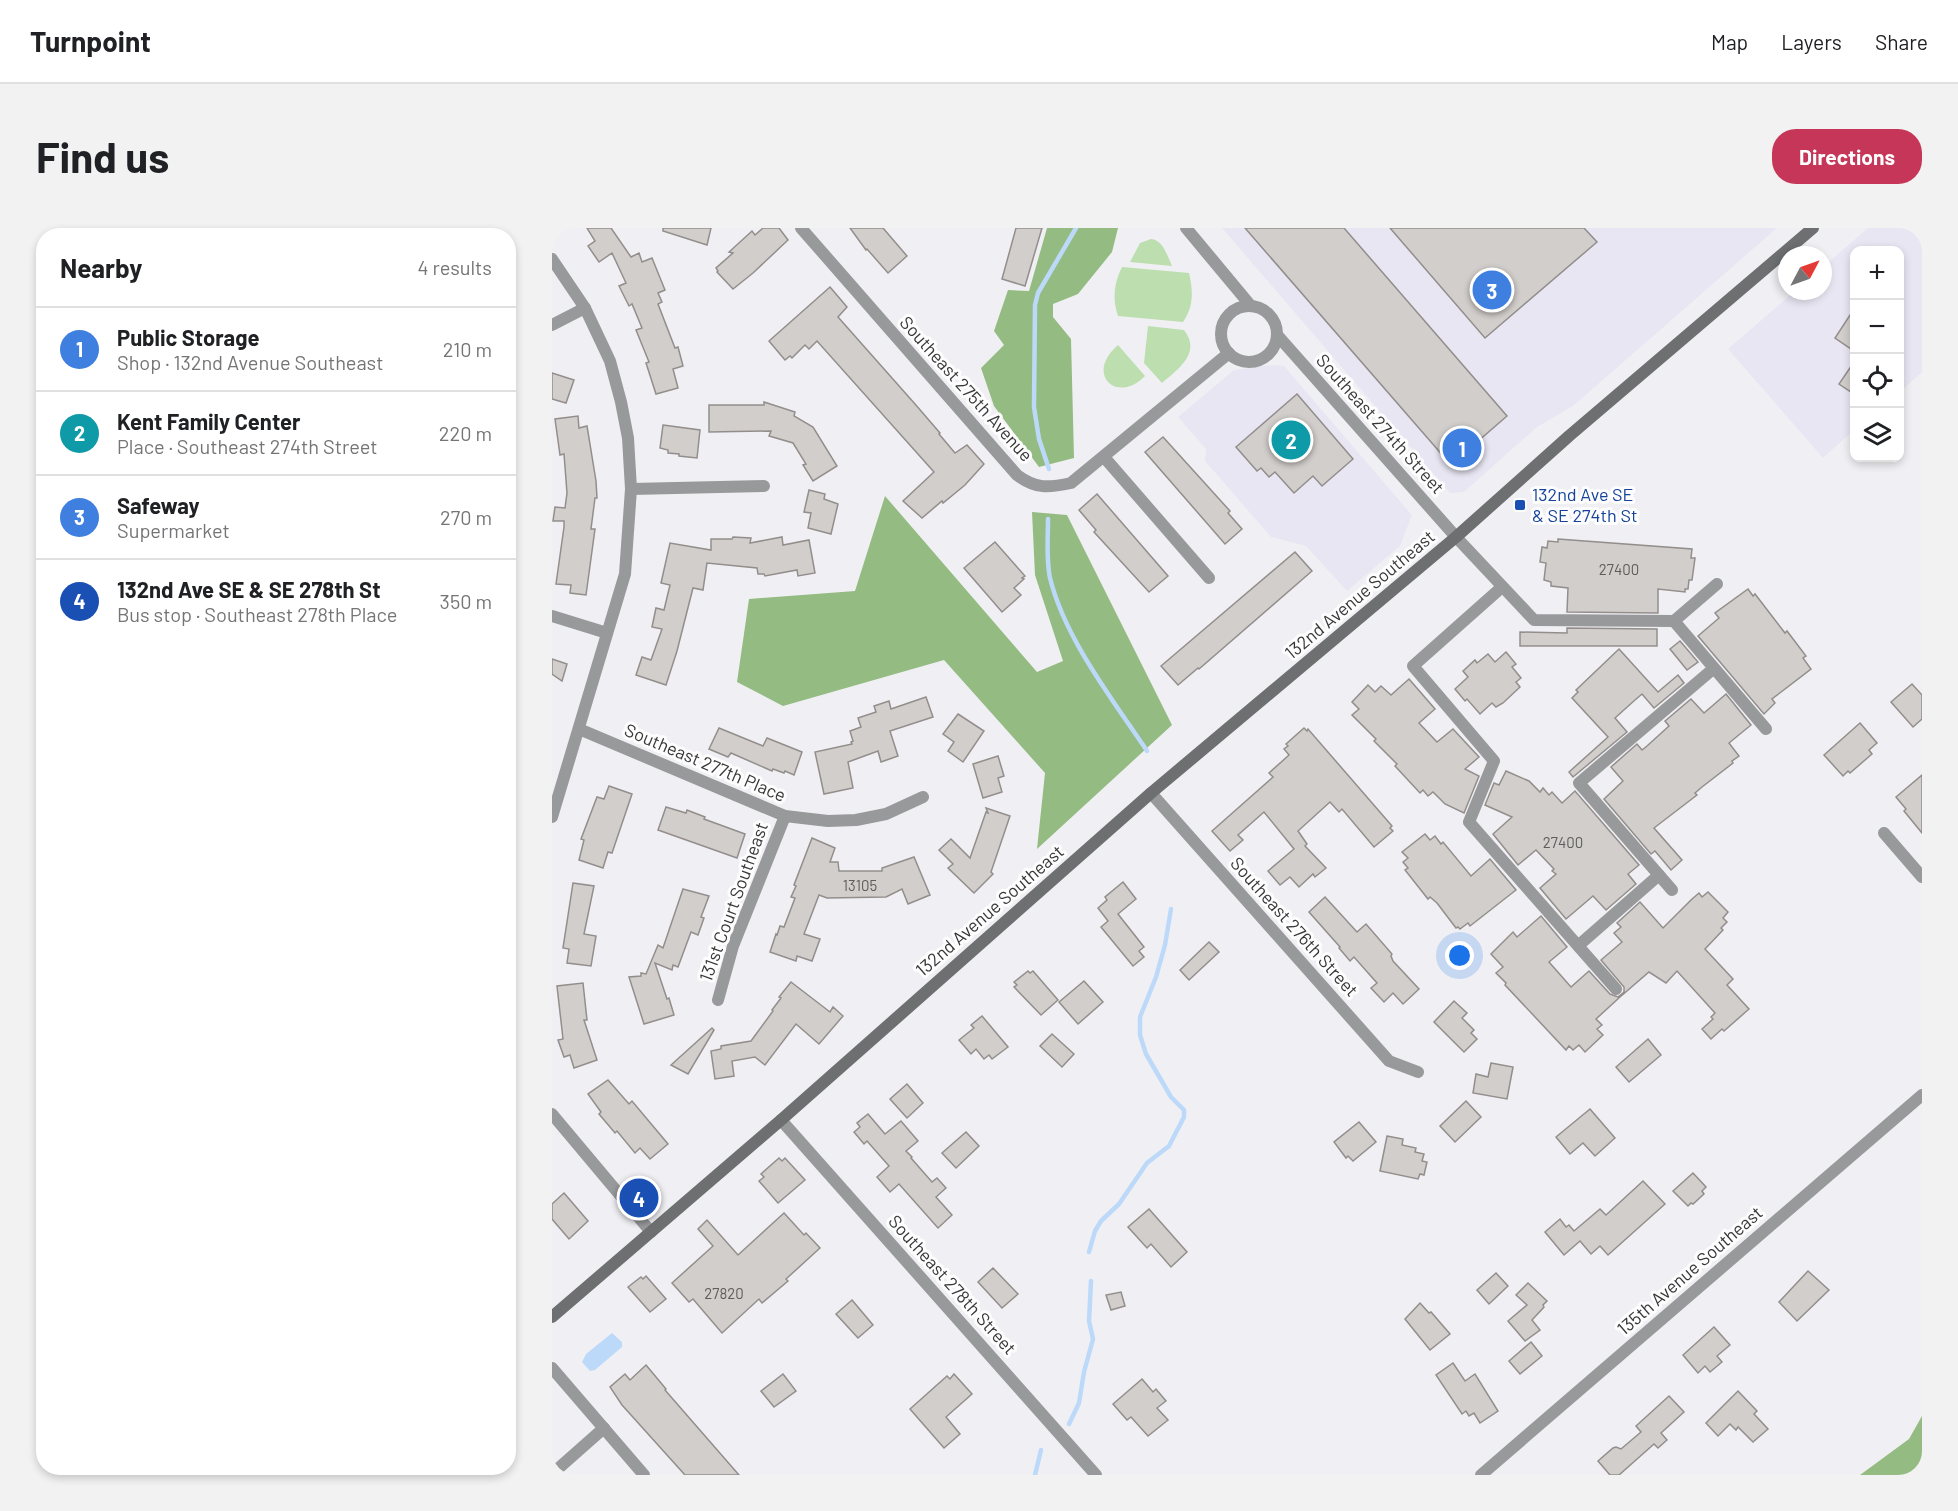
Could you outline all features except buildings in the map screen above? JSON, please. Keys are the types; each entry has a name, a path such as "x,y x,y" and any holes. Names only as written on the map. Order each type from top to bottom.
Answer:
{"main road":[{"name":"132nd Avenue Southeast","path":"552,1317 781,1120 1151,793 1456,537 1569,436 1813,228"}],"street":[{"name":"Southeast 275th Avenue","path":"801,228 1017,475 1030,484 1041,487 1071,483 1229,353"},
{"name":"Southeast 274th Street","path":"1186,228 1251,306 1267,312 1273,319 1278,336 1456,537"},
{"path":"552,259 585,308 610,361 628,438 631,489 625,574 552,817"},
{"path":"1251,306 1233,311 1222,326 1223,345 1229,353 1245,362 1254,362 1270,353 1276,345 1278,336"},
{"path":"552,325 585,308"},
{"path":"1104,457 1209,578"},
{"path":"631,489 764,486"},
{"name":"132nd Avenue Southeast","path":"1456,537 1534,620 1674,621"},
{"path":"1717,584 1674,621 1766,729"},
{"path":"1502,587 1413,666 1494,761 1469,822 1616,989"},
{"path":"552,616 607,633"},
{"path":"1672,890 1579,783 1713,669"},
{"name":"Southeast 277th Place","path":"579,729 785,816 828,821 856,820 886,814 923,797"},
{"name":"Southeast 276th Street","path":"1151,793 1389,1061 1418,1072"},
{"name":"131st Court Southeast","path":"718,1000 733,946 785,816"},
{"path":"1884,833 1922,877"},
{"path":"1579,945 1659,875"},
{"name":"135th Avenue Southeast","path":"1481,1475 1922,1095"},
{"path":"552,1114 651,1232"},
{"name":"Southeast 278th Street","path":"781,1120 1096,1475"},
{"path":"552,1368 644,1475"},
{"path":"552,1474 604,1428"}],"shaded area":[{"path":"1222,228 1777,228 1573,406 1537,427 1464,492 1450,493"},
{"path":"1868,228 1912,228 1922,240 1922,372 1904,388 1904,246 1850,246 1850,434 1823,458 1728,349 1785,300 1832,300 1832,259"},
{"path":"1272,365 1284,366 1412,515 1400,546 1347,591 1306,546 1271,537 1205,461 1206,449 1178,417 1234,370"}],"green space":[{"path":"1047,228 1118,228 1112,252 1078,294 1053,304 1053,317 1071,339 1074,458 1039,467 994,406 981,368 1004,345 994,331 1008,290 1029,291"},
{"path":"1151,239 1162,245 1172,266 1130,262 1140,243"},
{"path":"1122,267 1189,273 1192,298 1183,322 1118,316 1115,291"},
{"path":"1148,326 1184,330 1189,338 1190,346 1186,360 1162,383 1144,363"},
{"path":"1118,345 1145,376 1134,384 1124,387 1115,387 1104,375 1104,366 1108,356"},
{"path":"885,496 1037,672 1063,661 1035,575 1032,512 1067,515 1172,725 1037,849 1045,773 944,660 783,706 737,682 749,599 855,591"},
{"path":"1922,1416 1922,1475 1860,1475 1909,1439"}],"water":[{"path":"612,1333 622,1342 622,1347 595,1370 590,1371 582,1362 586,1354"}],"waterway":[{"path":"1049,469 1039,439 1034,407 1035,305 1038,293 1076,228"},
{"path":"1048,519 1050,578 1057,601 1091,668 1147,751"},
{"path":"1089,1252 1095,1231 1101,1221 1119,1204 1147,1163 1169,1146 1184,1117 1184,1110 1171,1097 1146,1054 1140,1035 1140,1017 1156,977 1165,945 1171,909"},
{"path":"1069,1424 1079,1403 1093,1339 1089,1321 1091,1281"},
{"path":"1035,1475 1041,1450"}],"place":[{"name":"Safeway","path":"1492,290"},
{"name":"Kent Family Center","path":"1291,440"},
{"name":"Public Storage","path":"1462,448"},
{"name":"132nd Ave SE & SE 274th St","path":"1520,505"},
{"name":"132nd Ave SE & SE 278th St","path":"639,1198"}]}
